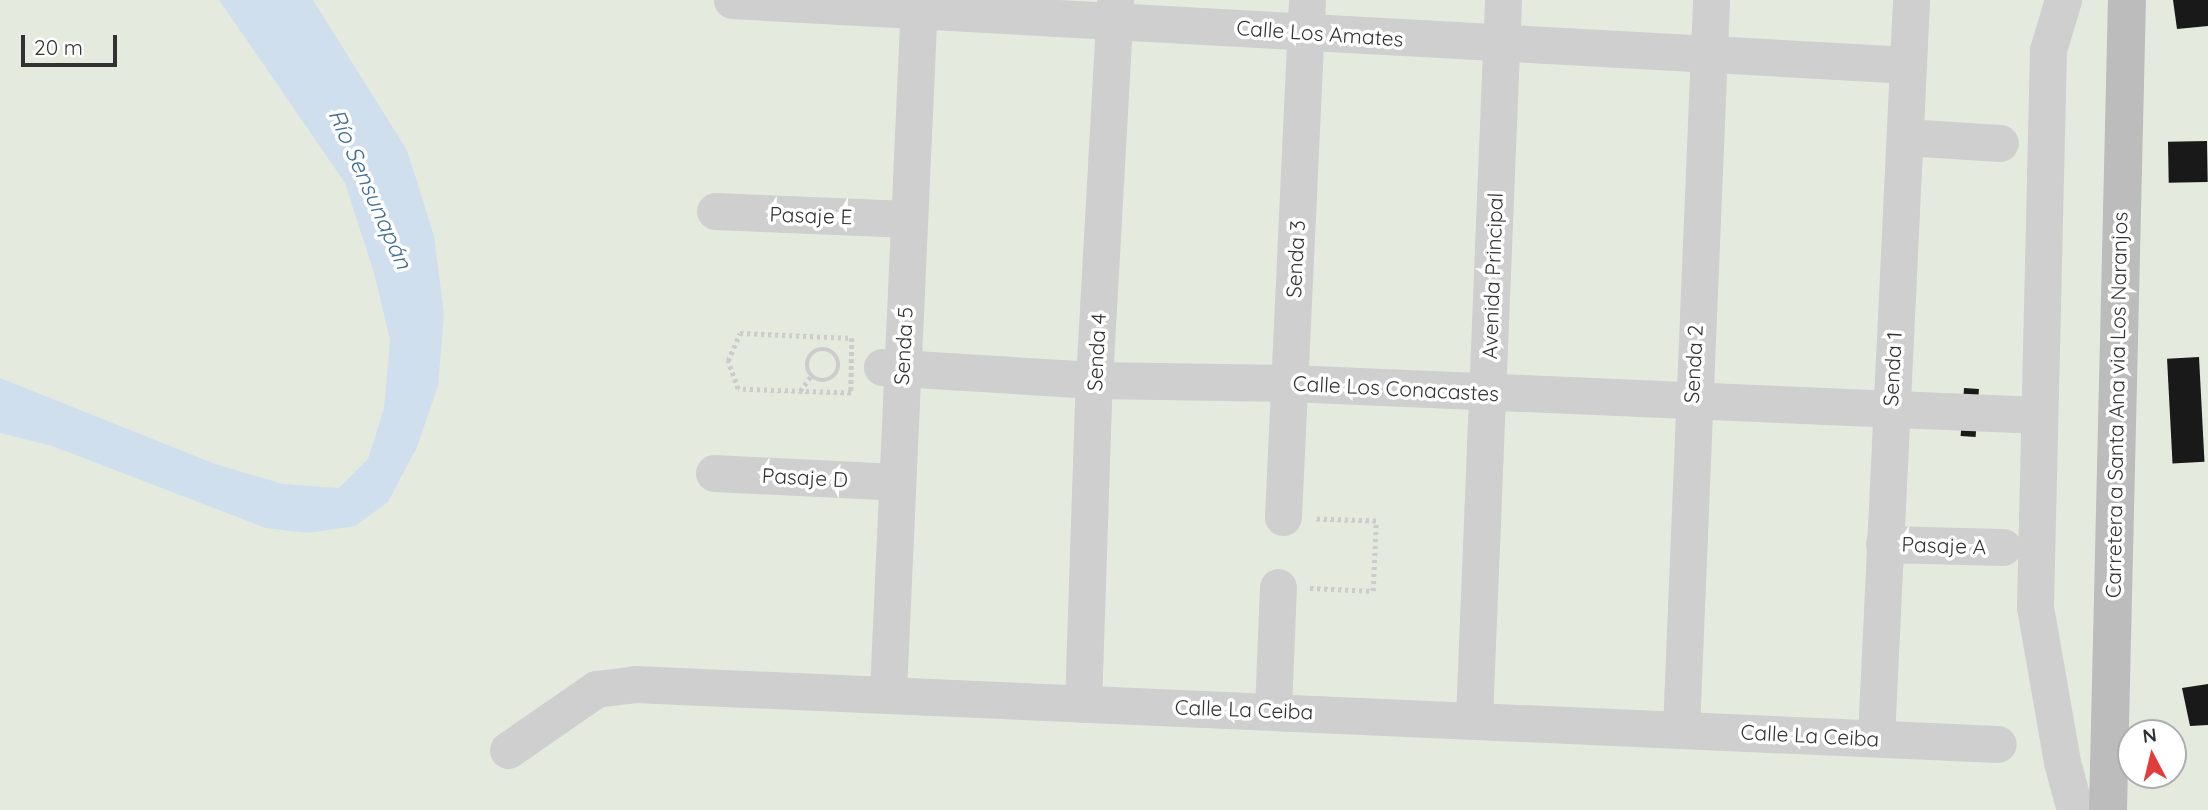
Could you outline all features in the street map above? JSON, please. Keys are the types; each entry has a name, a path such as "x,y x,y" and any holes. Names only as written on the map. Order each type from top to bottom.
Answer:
{"main road":[{"name":"Carretera a Santa Ana via Los Naranjos","path":"2108,810 2127,0"}],"street":[{"name":"Calle Los Amates","path":"732,0 1306,16 1501,44 1709,57 1908,65"},
{"name":"Avenida Principal","path":"1474,719 1503,0"},
{"name":"Senda 2","path":"1681,729 1691,400 1711,0"},
{"name":"Senda 1","path":"1876,738 1911,0"},
{"path":"2063,0 2048,50 2035,607 2062,762 2075,810"},
{"name":"Senda 5","path":"888,692 896,482 892,368 908,219 919,5"},
{"name":"Senda 4","path":"1083,704 1094,380 1114,10"},
{"name":"Senda 3","path":"1283,517 1306,16"},
{"path":"1905,137 2000,143"},
{"name":"Pasaje E","path":"715,211 908,219"},
{"name":"Calle Los Conacastes","path":"892,368 1094,380 1289,383 2038,415"},
{"name":"Pasaje D","path":"715,473 896,482"},
{"name":"Pasaje A","path":"1884,544 2003,547"},
{"path":"1273,710 1278,587"},
{"name":"Calle La Ceiba","path":"508,750 596,689 635,684 888,692 1083,704 1273,710 1998,744"}],"path":[{"path":"740,333 852,338 851,393 800,391 738,389 728,355 740,333"},
{"path":"822,336 822,349"},
{"path":"800,391 811,376 808,358 822,349"},
{"path":"811,376 826,380 837,371 837,357 822,349"},
{"path":"1278,587 1373,591 1376,521 1283,517"}],"shaded area":[{"path":"0,0 2208,0 2208,810 0,810"}],"water":[{"name":"Río Sensunapán","path":"219,0 313,0 407,150 434,236 444,314 438,386 417,447 388,502 355,526 308,533 266,528 52,446 0,433 0,378 215,464 283,484 339,488 368,459 384,408 390,340 374,273 345,183"}],"building":[{"path":"2173,0 2208,0 2208,26 2177,29"},
{"path":"2207,141 2208,182 2169,183 2168,142"},
{"path":"2199,357 2204,462 2173,464 2167,359"},
{"path":"1964,388 1979,389 1976,437 1961,436"},
{"path":"2208,684 2208,725 2190,726 2182,688"}]}
